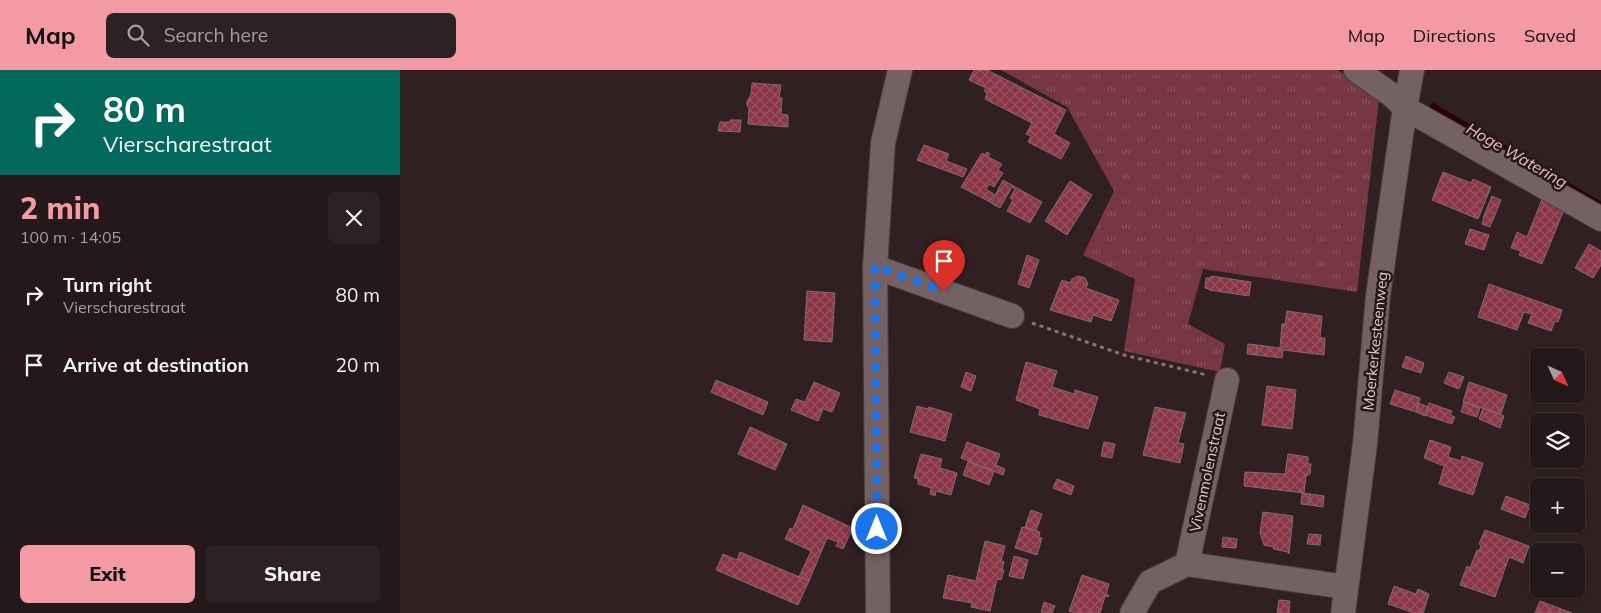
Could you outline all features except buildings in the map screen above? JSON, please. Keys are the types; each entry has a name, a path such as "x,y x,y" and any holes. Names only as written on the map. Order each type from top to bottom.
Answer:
{"street":[{"path":"878,613 875,266 883,143 900,70"},
{"path":"1356,70 1393,96 1405,108 1601,219"},
{"name":"Moerkerkesteenweg","path":"1343,613 1365,444 1378,296 1412,70"},
{"path":"875,266 1012,316"},
{"name":"Vivenmolenstraat","path":"1188,564 1227,380"},
{"path":"1132,613 1150,582 1188,564 1346,587"}],"path":[{"path":"1012,316 1124,355 1227,380"}],"green space":[{"path":"1001,70 1338,70 1379,99 1357,292 1203,269 1188,324 1225,344 1220,372 1124,351 1135,279 1083,255 1114,191 1067,107"}],"waterway":[{"name":"Hoge Watering","path":"1433,106 1601,205"}],"route":[{"path":"877,529 875,266 944,291"}]}
